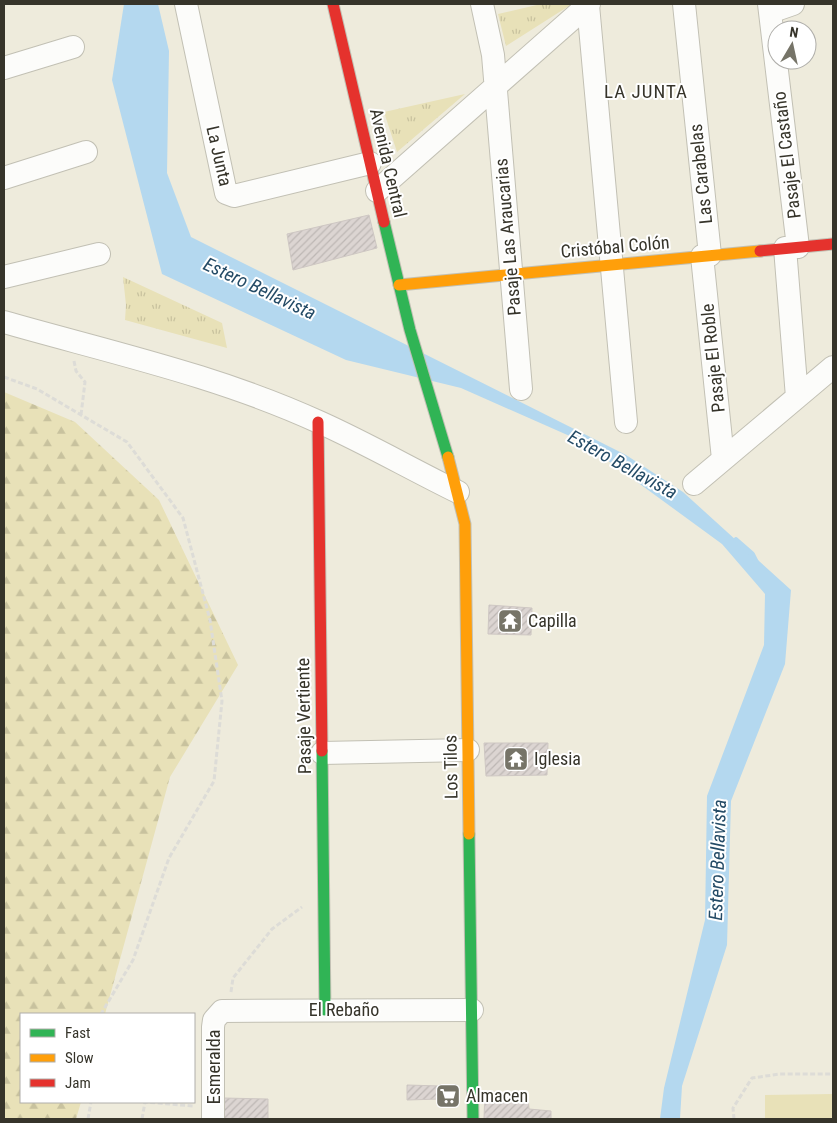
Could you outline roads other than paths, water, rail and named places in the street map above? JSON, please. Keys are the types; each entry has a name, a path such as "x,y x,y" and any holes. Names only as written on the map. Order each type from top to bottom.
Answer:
{"street":[{"name":"La Junta","path":"186,4 226,193 234,196 370,163"},
{"name":"Avenida Central","path":"333,4 410,330 436,419"},
{"name":"Pasaje Las Araucarias","path":"482,4 493,55 496,85 520,389"},
{"path":"376,190 588,4"},
{"path":"588,4 626,422"},
{"name":"Las Carabelas","path":"684,4 706,256"},
{"path":"770,8 792,4"},
{"name":"Pasaje El Castaño","path":"770,8 791,248 798,397"},
{"path":"4,68 73,47"},
{"path":"4,178 86,152"},
{"name":"Cristóbal Colón","path":"400,285 833,244"},
{"path":"4,277 99,254"},
{"name":"Pasaje El Roble","path":"706,256 723,460"},
{"path":"4,322 203,379 318,422 458,492"},
{"path":"694,484 833,367"},
{"name":"Los Tilos","path":"436,419 458,492 466,537 473,1119"},
{"name":"Pasaje Vertiente","path":"318,422 325,1010"},
{"path":"322,753 468,750"},
{"name":"El Rebaño","path":"223,1013 325,1010 472,1010"},
{"name":"Esmeralda","path":"213,1114 212,1027 223,1013"}],"water":[{"path":"124,4 158,4 169,51 167,173 191,237 626,455 683,492 791,590 785,664 731,801 727,945 682,1086 680,1119 660,1119 664,1088 705,920 707,796 764,645 765,594 722,544 581,441 461,388 346,360 162,274 112,80"}],"waterway":[{"name":"Estero Bellavista","path":"736,540 752,554 756,562"}],"place":[{"name":"Capilla","path":"510,621"},
{"name":"Iglesia","path":"516,759"},
{"name":"Almacen","path":"448,1096"}],"district":[{"name":"LA JUNTA","path":"646,91"}]}
